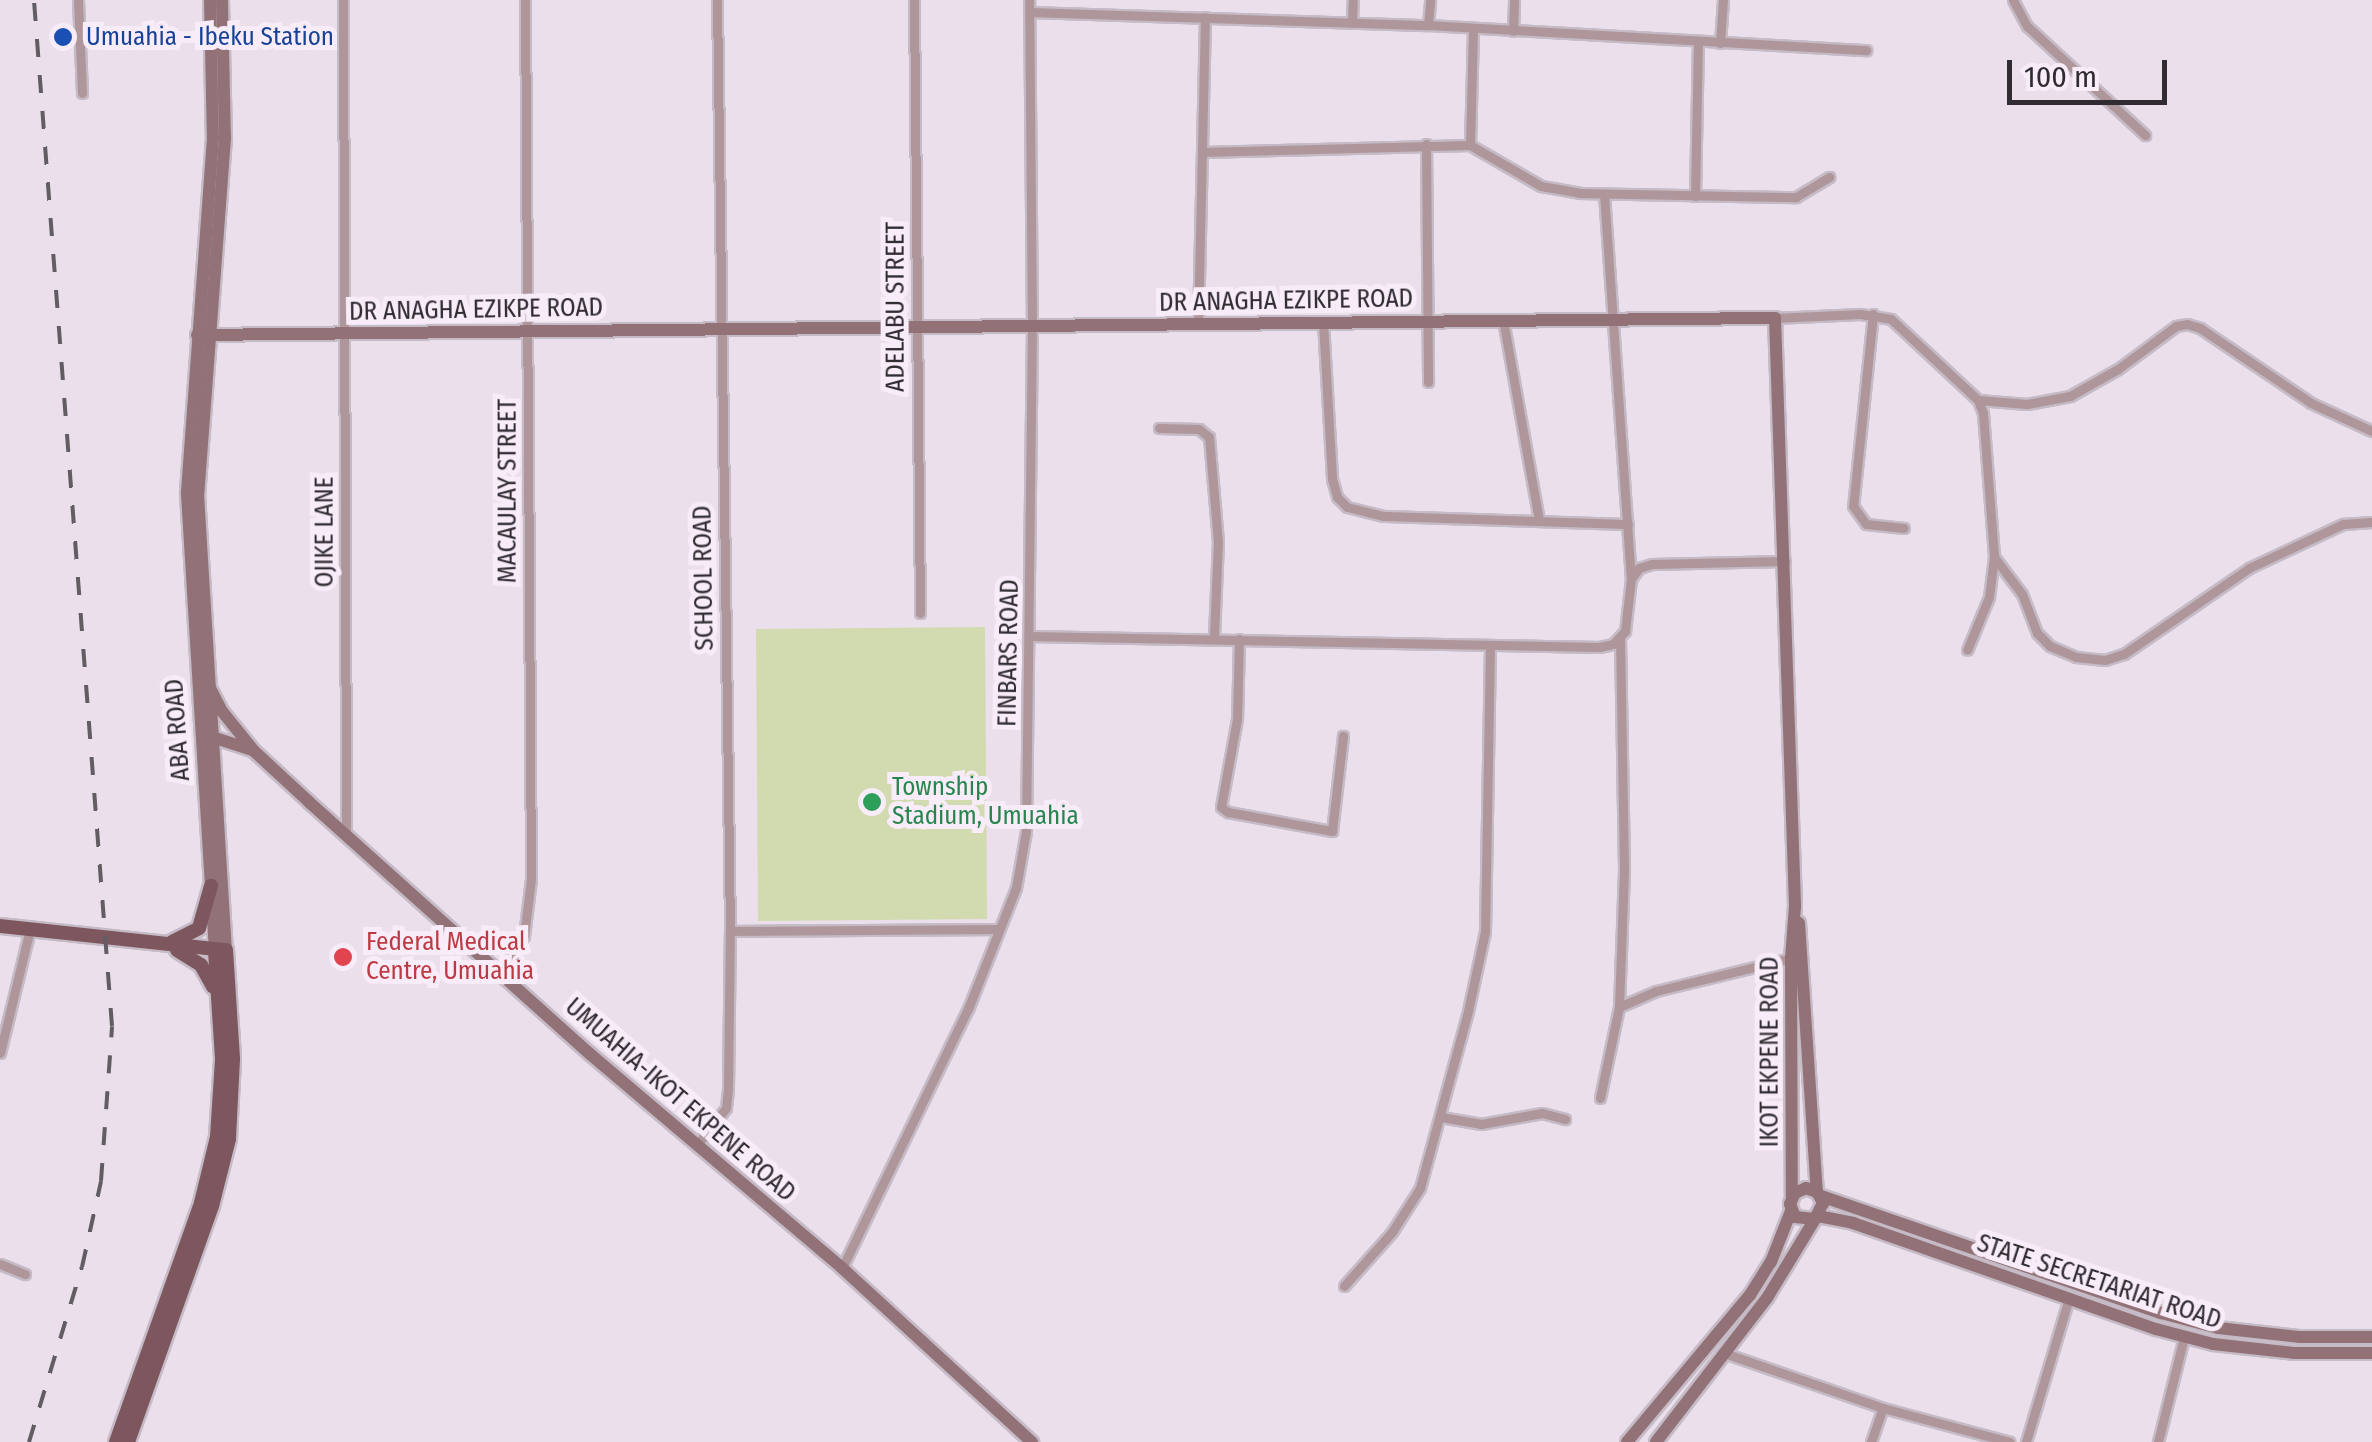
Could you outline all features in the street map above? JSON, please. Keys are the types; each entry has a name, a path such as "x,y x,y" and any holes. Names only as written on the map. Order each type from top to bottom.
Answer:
{"main road":[{"path":"164,944 199,928 210,886"},
{"path":"0,926 221,950"},
{"path":"164,944 200,965 218,1000"},
{"name":"ABA ROAD","path":"128,1442 201,1203 217,1137 222,1073 218,1000 221,950"},
{"name":"ABA ROAD","path":"116,1442 212,1206 229,1139 234,1059 221,950"}],"street":[{"path":"78,0 82,94"},
{"name":"ABA ROAD","path":"210,0 213,138 198,494 209,686 206,729 214,757 221,950"},
{"name":"ABA ROAD","path":"221,950 210,886 206,729 186,494 225,138 222,0"},
{"name":"OJIKE LANE","path":"344,0 346,836"},
{"name":"MACAULAY STREET","path":"500,973 524,936 531,879 525,0"},
{"name":"SCHOOL ROAD","path":"697,1144 726,1108 730,931 717,0"},
{"name":"ADELABU STREET","path":"914,0 920,613"},
{"name":"FINBARS ROAD","path":"842,1268 968,1009 1016,888 1026,832 1032,327 1030,0"},
{"path":"1352,23 1353,0"},
{"path":"1428,26 1430,0"},
{"path":"1513,31 1514,0"},
{"path":"1720,43 1723,0"},
{"path":"2013,0 2027,26 2145,136"},
{"path":"1030,12 1473,28 1866,50"},
{"path":"1198,325 1204,17"},
{"path":"1470,145 1473,28"},
{"path":"1695,196 1698,42"},
{"path":"1426,144 1428,382"},
{"path":"1202,152 1470,145 1541,186 1604,194 1796,197 1830,177"},
{"path":"1600,1098 1619,1006 1624,868 1620,638 1634,567 1604,194"},
{"path":"1873,314 1853,506 1866,524 1904,528"},
{"path":"1656,1442 1727,1354 1816,1218 1819,1194 1804,948 1796,906 1775,318 1873,314 1891,318 1978,400 1983,413 1994,558 1989,597 1967,650"},
{"name":"DR ANAGHA EZIKPE ROAD","path":"202,335 1775,318"},
{"path":"1503,320 1539,521"},
{"path":"1323,322 1332,479 1337,497 1347,507 1383,516 1628,524"},
{"path":"1978,400 2026,404 2070,396 2118,369 2176,326 2186,324 2200,328 2310,403 2372,431"},
{"path":"1159,428 1199,429 1209,437 1218,541 1214,638"},
{"path":"1994,558 2022,594 2036,633 2050,646 2076,657 2105,660 2124,654 2249,568 2343,524 2372,522"},
{"path":"1634,567 1785,561"},
{"path":"1029,636 1598,647 1620,638"},
{"path":"1239,638 1237,719 1221,806 1228,812 1332,832 1343,736"},
{"path":"1344,1286 1392,1232 1420,1188 1485,932 1490,646"},
{"path":"209,686 254,752"},
{"path":"206,729 232,723"},
{"path":"206,729 254,752"},
{"path":"214,757 221,746 236,744"},
{"name":"UMUAHIA-IKOT EKPENE ROAD","path":"254,752 500,973 842,1268 1032,1442"},
{"name":"IKOT EKPENE ROAD","path":"1627,1442 1750,1295 1771,1262 1792,1204 1791,958 1796,906"},
{"path":"0,1053 30,929"},
{"path":"730,931 999,929"},
{"path":"1619,1006 1656,991 1791,958"},
{"path":"1441,1117 1481,1124 1542,1113 1565,1120"},
{"path":"1792,1204 1806,1188 2161,1313 2218,1328 2285,1336 2372,1337"},
{"name":"STATE SECRETARIAT ROAD","path":"1792,1204 1801,1220 1852,1223 2184,1336 2253,1350 2372,1353"},
{"path":"0,1264 24,1274"},
{"path":"2026,1442 2068,1298"},
{"path":"2158,1442 2184,1336"},
{"path":"1727,1354 1882,1408 2010,1442"},
{"path":"1870,1442 1882,1408"}],"green space":[{"name":"Township Stadium, Umuahia","path":"985,627 987,919 758,921 756,629"}],"railway":[{"path":"29,1442 82,1267 101,1181 112,1026 34,0"}],"place":[{"name":"Umuahia - Ibeku Station","path":"63,37"},
{"name":"Township Stadium, Umuahia","path":"872,802"},
{"name":"Federal Medical Centre, Umuahia","path":"343,957"}]}
